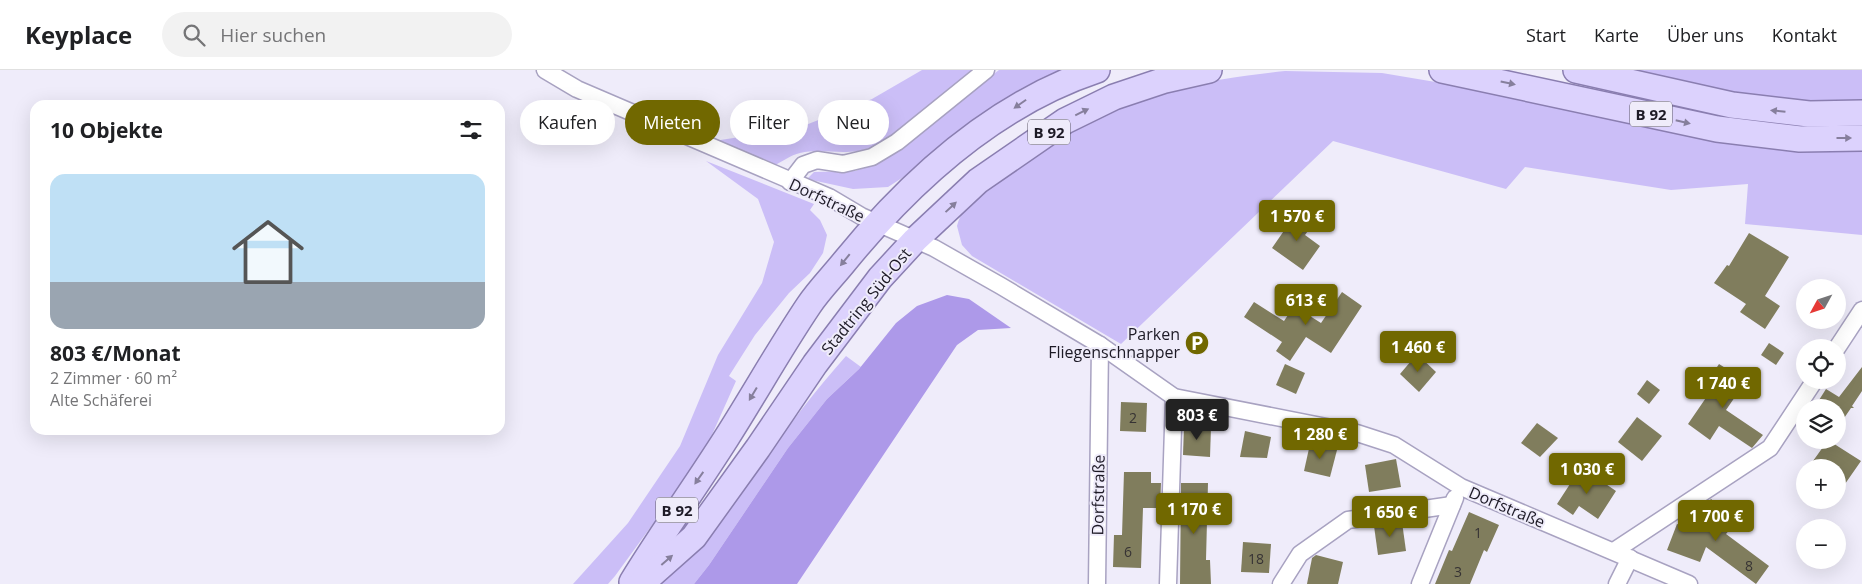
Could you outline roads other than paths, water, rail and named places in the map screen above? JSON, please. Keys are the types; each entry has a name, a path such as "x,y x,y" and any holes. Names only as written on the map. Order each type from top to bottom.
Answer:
{"main road":[{"name":"B 92","path":"630,584 671,518 727,438 810,304 876,223 908,191 969,139 1028,99 1074,78 1097,70"},
{"name":"Stadtring Süd-Ost","path":"641,584 694,537 815,364 880,278 915,240 978,181 1065,121 1114,97 1165,80 1210,70"},
{"name":"B 92","path":"1442,70 1717,129 1800,139 1862,138"},
{"name":"B 92","path":"1576,70 1732,106 1809,114 1862,113"}],"street":[{"name":"Dorfstraße","path":"545,70 577,89 829,198 876,223 915,240 1001,286 1100,345 1174,397 1356,433 1394,445 1461,487 1689,584"},
{"path":"790,182 803,165 817,160 843,164 872,157 898,142 986,70"},
{"path":"1843,339 1862,310"},
{"name":"Dorfstraße","path":"1097,584 1100,345"},
{"path":"1614,551 1770,448 1809,389"},
{"path":"1168,584 1174,397"},
{"path":"1420,584 1461,487"},
{"path":"1281,584 1300,554 1348,520 1452,505"},
{"path":"1617,584 1630,558"}],"place":[{"name":"Parken Fliegenschnapper","path":"1197,343"}]}
